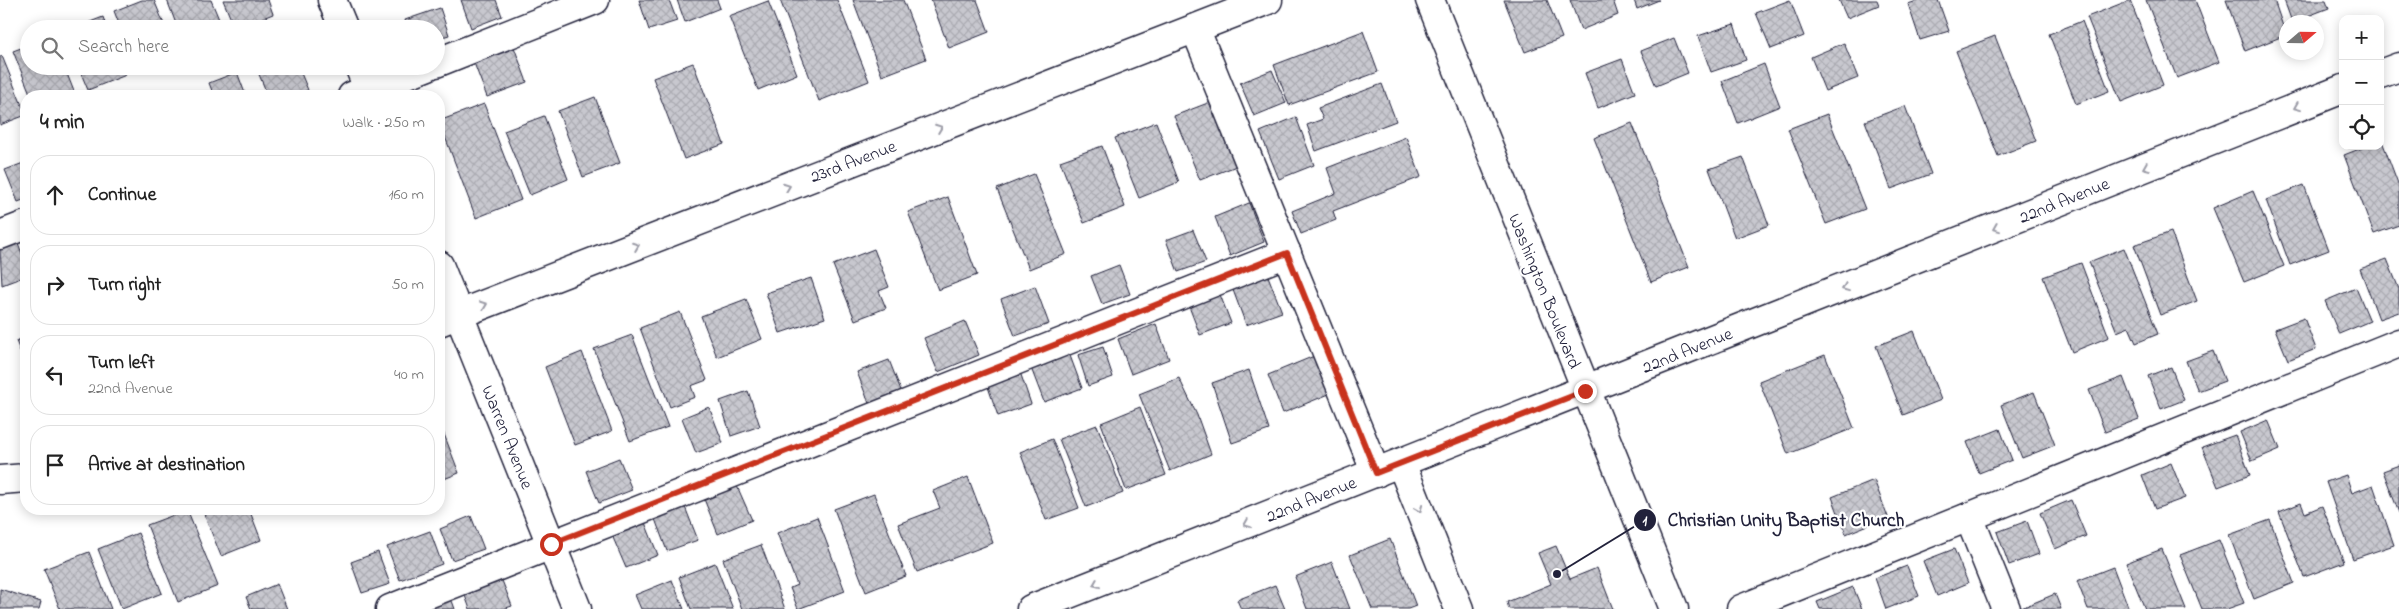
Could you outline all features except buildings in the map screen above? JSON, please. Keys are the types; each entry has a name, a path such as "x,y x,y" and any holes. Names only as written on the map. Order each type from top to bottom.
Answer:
{"street":[{"path":"332,0 340,20"},
{"path":"445,59 595,0"},
{"name":"23rd Avenue","path":"449,318 1268,0"},
{"name":"Washington Boulevard","path":"1430,0 1585,391 1674,609"},
{"path":"1195,28 1376,473"},
{"path":"2384,73 2399,67"},
{"path":"363,87 400,75"},
{"name":"22nd Avenue","path":"1031,609 1401,464 2339,91"},
{"path":"0,235 20,227"},
{"path":"390,609 1287,253"},
{"name":"Warren Avenue","path":"445,297 449,318 551,544 577,609"},
{"path":"1742,609 2399,343"},
{"path":"1401,464 1459,609"},
{"path":"0,480 20,478"},
{"path":"1969,517 2006,609"}],"place":[{"name":"Christian Unity Baptist Church","path":"1557,574"}],"route":[{"path":"551,544 1287,253 1376,473 1585,391"}]}
